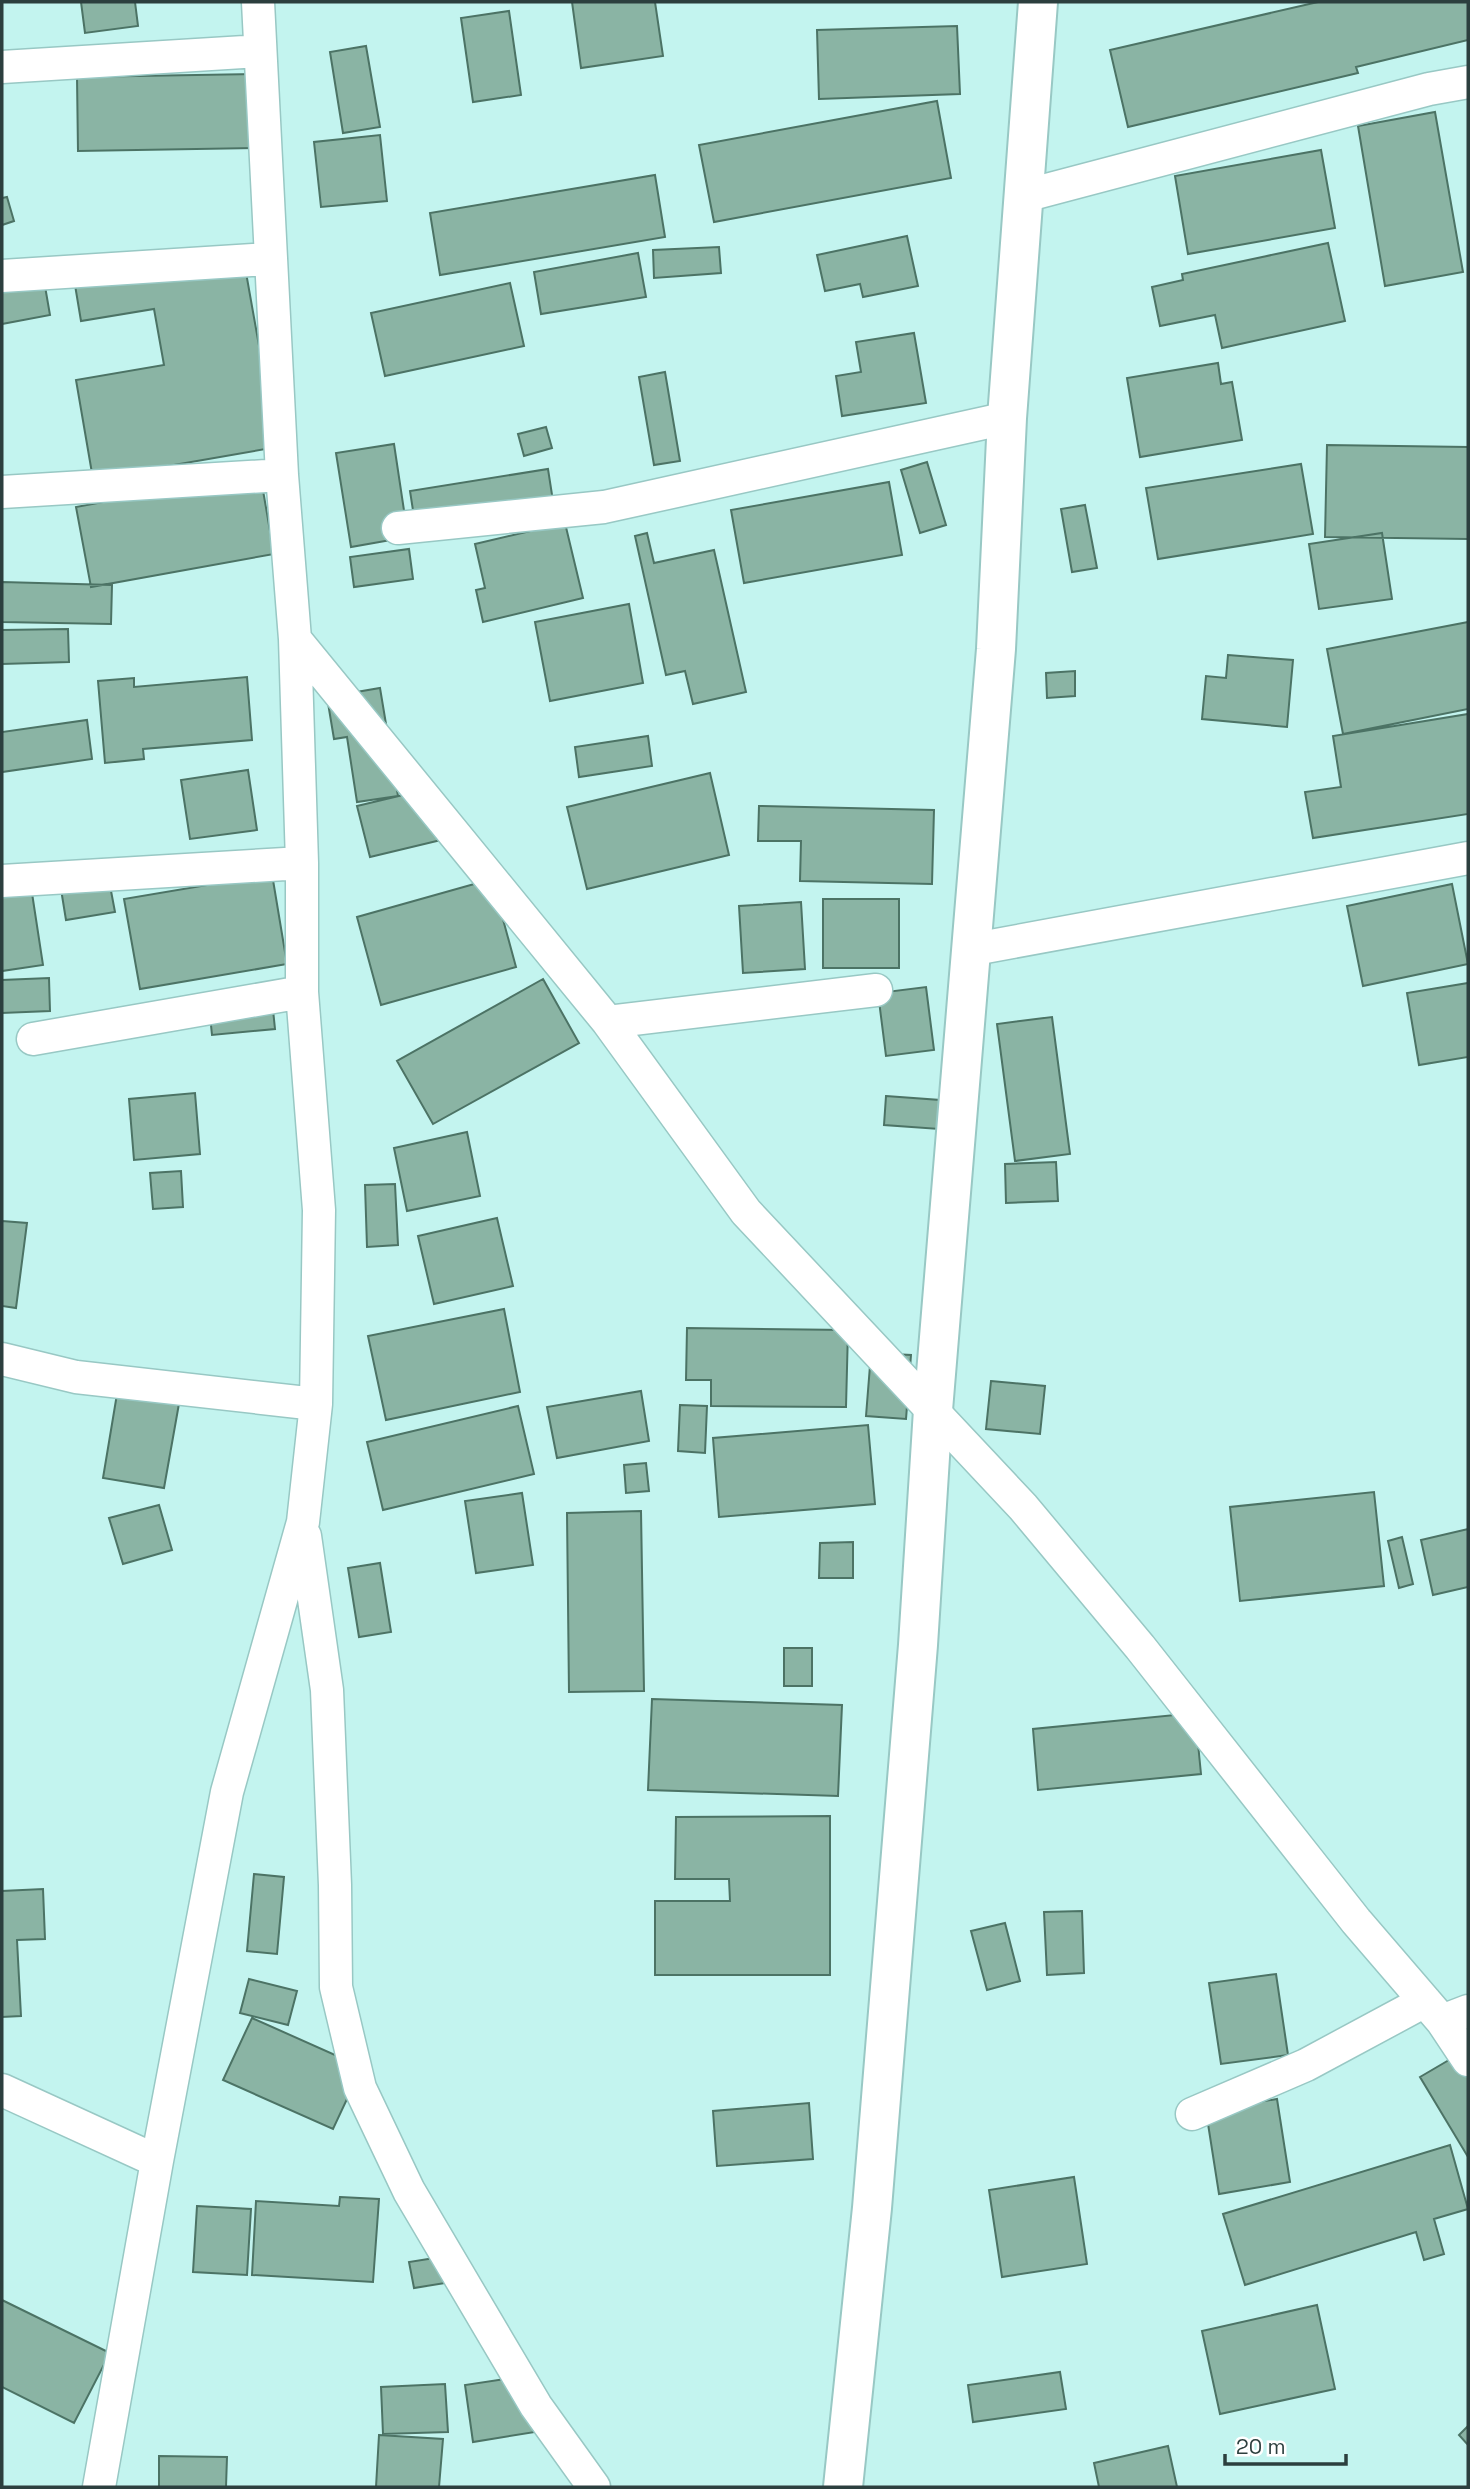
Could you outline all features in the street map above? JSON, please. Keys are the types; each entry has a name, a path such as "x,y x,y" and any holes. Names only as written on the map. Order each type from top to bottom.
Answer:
{"main road":[{"path":"843,2487 873,2195 918,1645 933,1410 996,649 1007,418 1038,2"}],"street":[{"path":"99,2487 227,1791 303,1522 316,1404 320,1210 302,992 302,863 295,639 269,259 258,2"},
{"path":"2,67 259,51"},
{"path":"1024,196 1429,89 1468,82"},
{"path":"2,276 269,259"},
{"path":"398,528 604,507 1007,418"},
{"path":"2,492 282,475"},
{"path":"295,639 608,1023 746,1212 1023,1507 1356,1921 1445,2011 1468,2060"},
{"path":"970,950 1468,858"},
{"path":"2,881 302,863"},
{"path":"608,1023 876,989"},
{"path":"33,1039 302,992"},
{"path":"2,1359 76,1377 316,1404"},
{"path":"303,1522 327,1690 336,1987 360,2088 409,2191 536,2406 594,2487"},
{"path":"1192,2113 1445,2011"},
{"path":"2,2090 157,2161"}],"building":[{"path":"81,2 135,2 138,26 85,33"},
{"path":"572,2 655,2 663,56 581,68"},
{"path":"1318,2 1468,2 1468,40 1356,67 1358,73 1128,127 1110,50"},
{"path":"1318,2 1468,2 1468,40 1356,67 1358,73 1128,127 1110,50"},
{"path":"509,11 521,95 473,102 461,18"},
{"path":"957,26 960,94 819,99 817,30"},
{"path":"366,46 380,127 343,133 330,52"},
{"path":"257,74 259,148 78,151 77,77"},
{"path":"937,101 951,178 714,222 699,145"},
{"path":"1435,112 1463,272 1385,286 1358,126"},
{"path":"1435,112 1463,272 1385,286 1358,126"},
{"path":"380,135 387,201 321,207 314,142"},
{"path":"1321,150 1335,228 1188,254 1175,176"},
{"path":"1321,150 1335,228 1188,254 1175,176"},
{"path":"655,175 665,237 440,275 430,213"},
{"path":"7,197 14,221 2,225 2,198"},
{"path":"907,236 918,286 863,297 860,284 825,291 817,255"},
{"path":"1328,243 1345,321 1222,348 1215,315 1160,326 1152,287 1183,280 1182,274"},
{"path":"1328,243 1345,321 1222,348 1215,315 1160,326 1152,287 1183,280 1182,274"},
{"path":"719,247 721,273 654,278 653,250"},
{"path":"242,250 277,447 93,479 76,380 164,365 154,309 81,321 74,279"},
{"path":"638,253 646,297 541,314 534,272"},
{"path":"42,269 50,315 2,324 2,276"},
{"path":"510,283 524,346 385,376 371,313"},
{"path":"914,333 926,403 842,416 836,376 861,372 856,342"},
{"path":"1218,363 1221,384 1232,382 1242,440 1140,457 1127,378"},
{"path":"665,372 680,461 654,465 639,377"},
{"path":"546,427 552,448 524,456 518,434"},
{"path":"394,444 408,537 351,547 336,453"},
{"path":"1327,445 1468,447 1468,539 1325,537"},
{"path":"1327,445 1468,447 1468,539 1325,537"},
{"path":"927,462 946,525 920,533 901,470"},
{"path":"1301,464 1313,534 1158,559 1146,488"},
{"path":"548,469 555,514 417,536 410,491"},
{"path":"260,473 274,554 91,587 76,507"},
{"path":"889,482 902,555 744,583 731,510"},
{"path":"1085,505 1097,568 1072,572 1061,509"},
{"path":"565,523 583,598 483,622 476,590 485,588 475,544"},
{"path":"647,533 654,563 714,550 746,692 693,704 685,671 666,675 635,536"},
{"path":"1382,533 1392,599 1319,609 1309,544"},
{"path":"1382,533 1392,599 1319,609 1309,544"},
{"path":"409,549 413,579 354,587 350,557"},
{"path":"2,582 112,585 111,624 2,622"},
{"path":"629,604 643,683 550,701 535,622"},
{"path":"1468,622 1468,709 1343,734 1327,649"},
{"path":"1468,622 1468,709 1343,734 1327,649"},
{"path":"68,629 69,662 2,664 2,630"},
{"path":"1228,655 1293,660 1287,727 1202,719 1206,676 1226,678"},
{"path":"1075,671 1075,696 1047,698 1046,673"},
{"path":"247,677 252,740 143,749 144,759 105,763 98,681 134,678 134,687"},
{"path":"380,688 398,796 357,802 347,737 334,739 327,697"},
{"path":"1468,714 1468,814 1313,838 1305,792 1341,787 1333,736"},
{"path":"1468,714 1468,814 1313,838 1305,792 1341,787 1333,736"},
{"path":"87,720 92,759 2,772 2,732"},
{"path":"648,736 652,766 579,777 575,747"},
{"path":"248,770 257,830 190,839 181,780"},
{"path":"710,773 729,855 587,889 567,807"},
{"path":"428,789 441,840 370,857 357,806"},
{"path":"759,806 934,810 932,884 800,881 801,841 758,841"},
{"path":"272,874 287,964 140,989 124,899"},
{"path":"108,875 115,912 66,920 60,883"},
{"path":"492,879 516,967 381,1005 357,917"},
{"path":"30,880 43,965 2,971 2,885"},
{"path":"1452,884 1468,964 1363,986 1347,906"},
{"path":"1452,884 1468,964 1363,986 1347,906"},
{"path":"823,899 899,899 899,968 823,968"},
{"path":"801,902 805,969 743,973 739,906"},
{"path":"49,978 50,1011 2,1013 2,980"},
{"path":"543,979 579,1043 433,1124 397,1061"},
{"path":"1468,983 1468,1057 1419,1065 1407,993"},
{"path":"926,987 934,1050 886,1056 878,993"},
{"path":"272,1000 275,1029 212,1035 209,1006"},
{"path":"1052,1017 1070,1154 1015,1161 997,1024"},
{"path":"195,1093 200,1154 134,1160 129,1099"},
{"path":"886,1096 940,1100 939,1129 884,1125"},
{"path":"467,1132 480,1196 407,1211 394,1148"},
{"path":"1056,1162 1058,1201 1006,1203 1005,1164"},
{"path":"181,1171 183,1207 153,1209 150,1173"},
{"path":"395,1184 398,1245 367,1247 365,1185"},
{"path":"497,1218 513,1286 434,1304 418,1236"},
{"path":"2,1221 27,1223 16,1308 2,1306"},
{"path":"504,1309 520,1392 386,1420 368,1336"},
{"path":"687,1328 848,1330 846,1407 711,1406 711,1380 686,1380"},
{"path":"871,1353 911,1355 906,1419 866,1416"},
{"path":"991,1381 1045,1386 1040,1434 986,1429"},
{"path":"118,1388 180,1398 164,1488 103,1478"},
{"path":"641,1391 649,1441 557,1458 547,1407"},
{"path":"680,1405 707,1406 705,1453 678,1451"},
{"path":"518,1406 534,1474 383,1510 367,1442"},
{"path":"868,1425 875,1504 719,1517 713,1438"},
{"path":"646,1463 649,1491 626,1493 624,1465"},
{"path":"1374,1492 1384,1586 1240,1601 1230,1507"},
{"path":"522,1493 533,1565 476,1573 465,1501"},
{"path":"159,1505 172,1550 123,1564 109,1518"},
{"path":"641,1511 644,1691 569,1692 567,1513"},
{"path":"1468,1529 1468,1587 1433,1595 1421,1540"},
{"path":"1402,1537 1413,1584 1399,1588 1388,1541"},
{"path":"853,1542 853,1578 819,1578 820,1543"},
{"path":"380,1563 391,1632 359,1637 348,1568"},
{"path":"784,1648 812,1648 812,1686 784,1686"},
{"path":"652,1699 842,1705 838,1796 648,1790"},
{"path":"1195,1713 1201,1774 1038,1790 1033,1729"},
{"path":"830,1816 830,1975 655,1975 655,1901 730,1901 729,1879 675,1879 676,1817"},
{"path":"254,1874 284,1877 277,1954 247,1951"},
{"path":"43,1889 45,1939 17,1940 21,2016 2,2017 2,1891"},
{"path":"1082,1911 1084,1973 1047,1975 1044,1912"},
{"path":"1005,1923 1020,1981 987,1990 971,1931"},
{"path":"1276,1974 1288,2055 1221,2064 1209,1983"},
{"path":"249,1979 297,1991 288,2025 240,2013"},
{"path":"252,2018 362,2067 333,2129 223,2080"},
{"path":"1466,2050 1468,2053 1468,2157 1420,2077"},
{"path":"1277,2099 1290,2182 1219,2194 1206,2111"},
{"path":"809,2103 813,2159 717,2166 713,2111"},
{"path":"1450,2145 1468,2209 1434,2219 1444,2254 1424,2260 1416,2232 1245,2285 1223,2214"},
{"path":"1074,2177 1087,2264 1002,2277 989,2190"},
{"path":"340,2197 379,2199 373,2282 252,2275 256,2201 339,2206"},
{"path":"197,2206 251,2209 247,2275 193,2272"},
{"path":"460,2254 464,2280 414,2288 409,2262"},
{"path":"2,2300 110,2353 74,2423 2,2387"},
{"path":"1317,2305 1335,2389 1220,2414 1202,2331"},
{"path":"1060,2372 1066,2409 973,2422 968,2385"},
{"path":"526,2376 535,2432 473,2442 465,2385"},
{"path":"445,2384 448,2432 383,2434 381,2387"},
{"path":"1468,2426 1468,2445 1459,2435"},
{"path":"379,2435 443,2439 439,2487 376,2487"},
{"path":"1168,2446 1177,2487 1099,2487 1094,2463"},
{"path":"159,2456 227,2457 226,2487 159,2487"}]}
